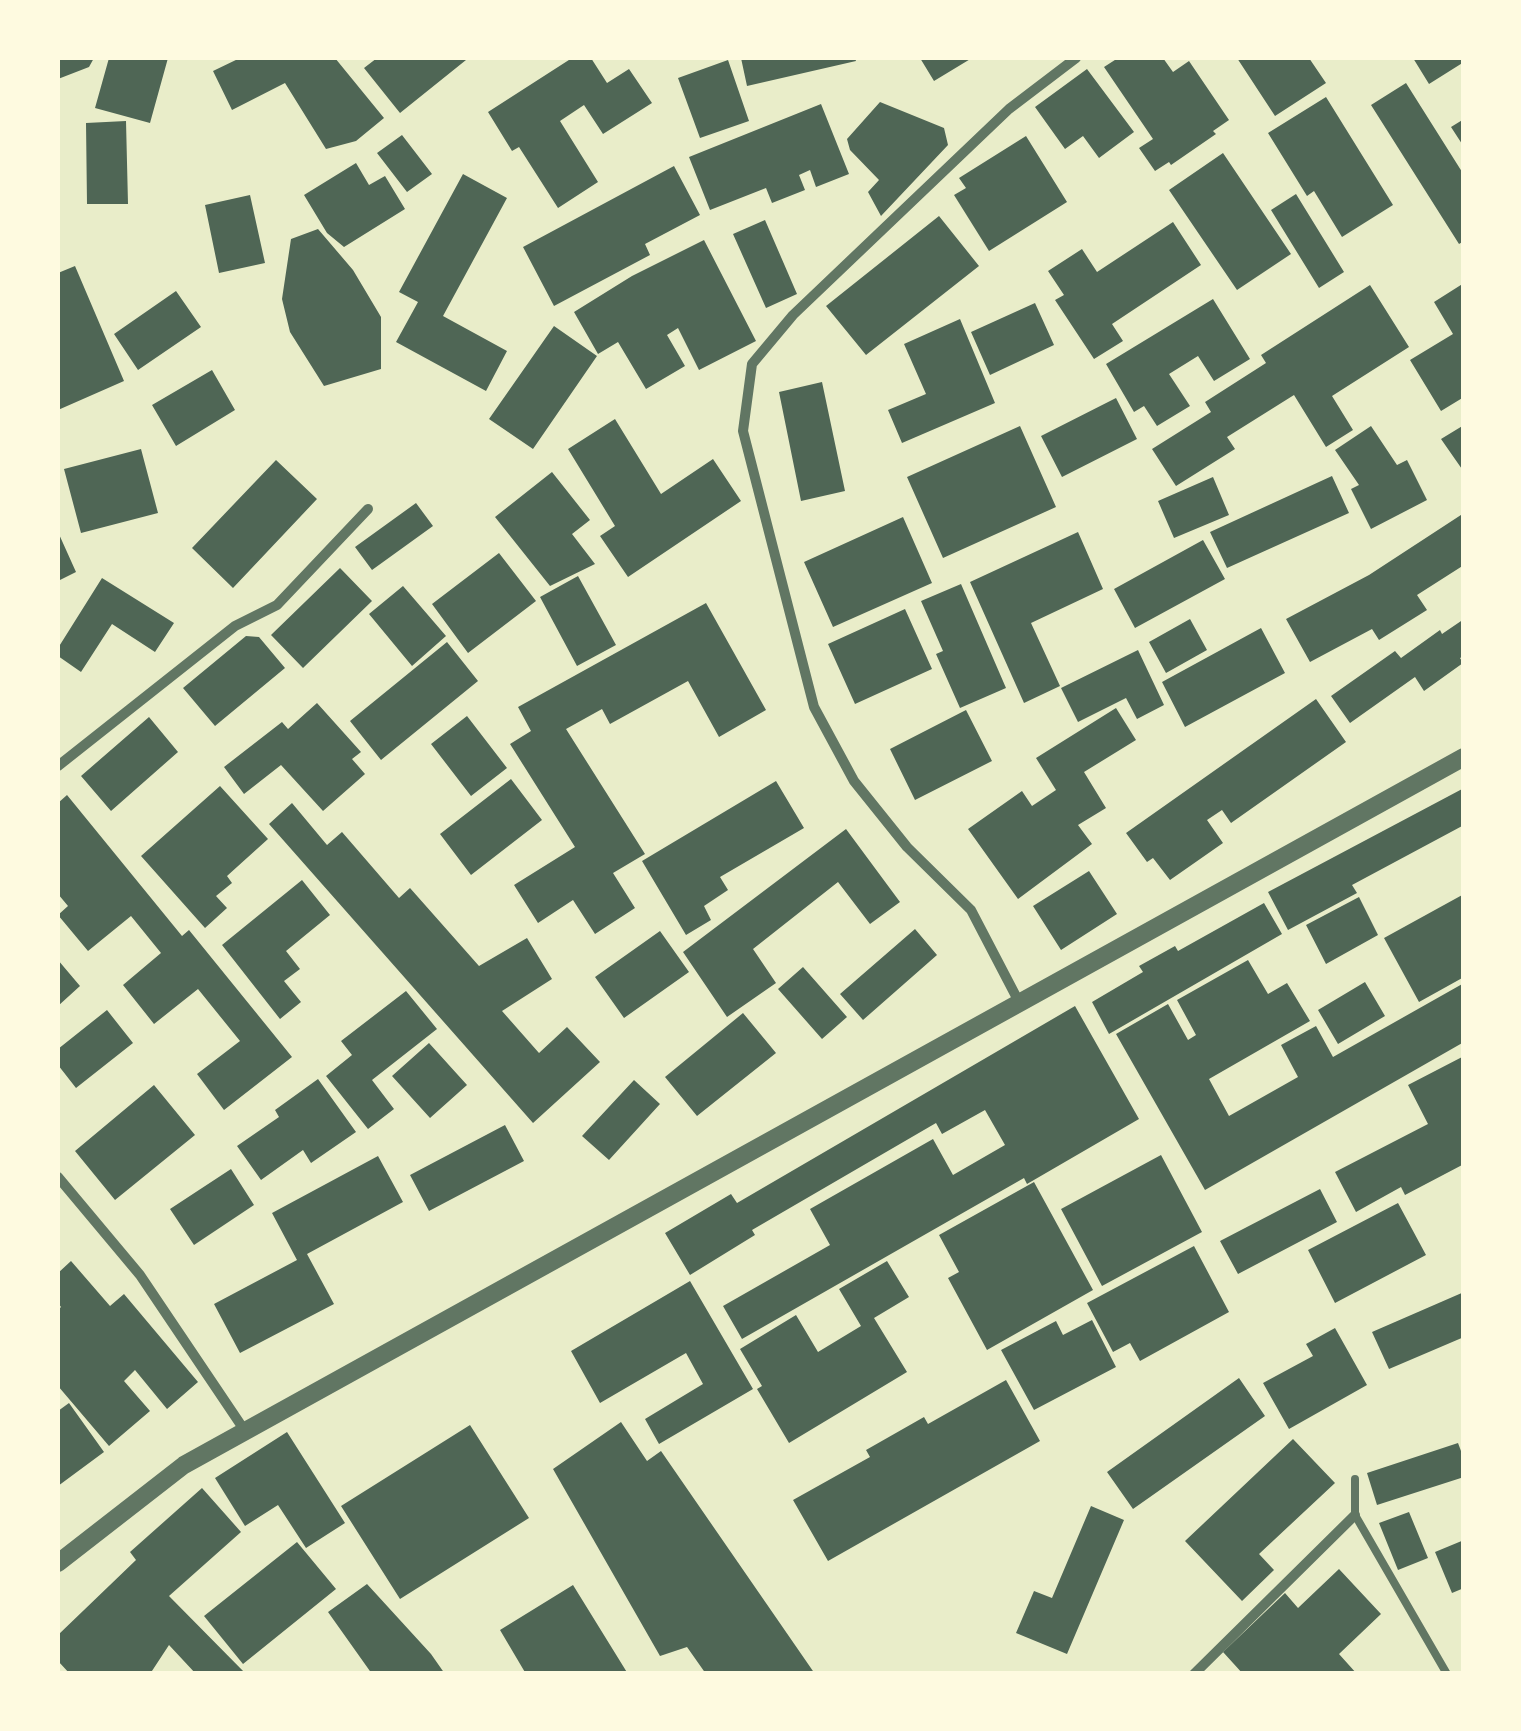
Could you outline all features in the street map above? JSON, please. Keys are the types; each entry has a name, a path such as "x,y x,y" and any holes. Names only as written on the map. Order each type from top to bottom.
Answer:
{"street":[{"path":"1019,1002 971,910 907,847 854,781 814,707 743,431 752,364 793,315 1009,109 1076,58"},
{"path":"58,766 235,626 277,606 368,509"},
{"path":"58,1563 184,1465 1464,757"},
{"path":"58,1177 140,1275 245,1431"},
{"path":"1194,1674 1355,1515"}],"lane":[{"path":"1354,1479 1355,1515 1448,1674"}],"building":[{"path":"58,58 94,58 89,67 58,79"},
{"path":"109,58 168,58 150,123 95,108"},
{"path":"240,58 335,58 384,118 356,141 326,149 285,83 232,110 213,71"},
{"path":"377,58 466,60 400,113 364,68"},
{"path":"572,58 591,58 607,83 629,69 652,103 603,134 584,105 560,121 598,182 558,208 519,147 512,151 488,112"},
{"path":"741,58 855,58 856,61 747,86"},
{"path":"920,58 972,58 934,81"},
{"path":"1118,58 1163,58 1173,72 1189,61 1229,120 1213,131 1216,134 1171,165 1169,162 1155,171 1139,148 1153,139 1104,67"},
{"path":"1237,58 1309,58 1326,83 1275,116"},
{"path":"1413,58 1464,58 1464,62 1429,84"},
{"path":"728,60 749,121 700,138 678,78"},
{"path":"1087,69 1134,132 1099,158 1083,136 1065,149 1035,107"},
{"path":"1406,83 1464,175 1464,241 1459,244 1371,105"},
{"path":"1326,97 1393,205 1342,237 1314,191 1307,196 1268,133"},
{"path":"880,102 944,128 948,145 881,216 868,192 879,180 850,150 847,139"},
{"path":"821,104 849,174 816,187 810,170 799,175 805,190 772,203 766,188 710,210 689,157"},
{"path":"1464,119 1464,147 1451,127"},
{"path":"126,121 128,204 87,204 86,123"},
{"path":"402,135 432,174 407,192 377,153"},
{"path":"1026,136 1067,202 989,251 954,195 966,188 959,178"},
{"path":"1223,153 1291,254 1237,290 1169,190"},
{"path":"356,163 369,185 385,176 405,209 344,247 327,233 304,195"},
{"path":"674,166 700,215 645,244 650,255 554,306 523,247"},
{"path":"463,174 507,198 443,316 507,351 486,391 396,342 418,302 399,292"},
{"path":"1296,194 1344,272 1319,288 1271,210"},
{"path":"250,195 265,263 219,273 205,205"},
{"path":"939,216 979,266 866,355 826,306"},
{"path":"765,220 797,294 766,308 733,234"},
{"path":"1173,222 1201,265 1112,324 1123,341 1094,359 1055,300 1064,295 1048,271 1082,249 1097,272"},
{"path":"318,229 353,270 381,317 381,369 324,386 290,332 282,299 291,239"},
{"path":"704,240 756,341 699,370 678,328 667,335 685,366 646,389 618,342 598,354 574,312 632,276"},
{"path":"75,266 124,381 58,410 58,273"},
{"path":"1464,283 1464,397 1441,411 1410,360 1453,334 1434,302"},
{"path":"1370,285 1409,347 1332,396 1353,430 1326,447 1294,395 1227,437 1235,449 1176,486 1152,449 1211,412 1205,402 1266,363 1261,355"},
{"path":"176,291 201,327 138,370 114,334"},
{"path":"1213,299 1250,359 1214,381 1198,356 1169,374 1190,406 1157,426 1144,406 1134,412 1106,364"},
{"path":"1035,303 1054,345 990,375 971,332"},
{"path":"960,319 995,403 902,443 888,410 926,394 904,344"},
{"path":"554,326 597,356 533,449 489,419"},
{"path":"212,370 235,410 176,446 152,405"},
{"path":"822,382 845,491 801,501 779,392"},
{"path":"1116,398 1137,439 1062,477 1041,436"},
{"path":"615,419 661,494 713,459 741,501 628,577 600,536 615,526 568,449"},
{"path":"1464,425 1464,472 1441,439"},
{"path":"1020,426 1056,507 943,558 907,477"},
{"path":"1371,426 1397,465 1407,460 1427,500 1371,529 1351,489 1359,485 1335,450"},
{"path":"141,449 158,513 81,533 64,469"},
{"path":"276,460 317,499 233,588 192,548"},
{"path":"552,472 590,520 572,534 595,564 550,586 495,517"},
{"path":"1332,476 1349,513 1227,568 1210,532"},
{"path":"1213,477 1229,515 1174,538 1158,501"},
{"path":"416,503 433,526 372,570 355,547"},
{"path":"1464,513 1464,565 1417,595 1427,610 1379,640 1372,629 1310,662 1286,619 1369,575"},
{"path":"903,517 932,583 833,627 804,562"},
{"path":"58,532 76,572 58,581"},
{"path":"1078,532 1103,589 1031,623 1060,686 1024,703 970,582"},
{"path":"1203,540 1225,579 1135,628 1114,589"},
{"path":"499,553 536,601 468,653 432,604"},
{"path":"340,568 372,601 303,668 271,635"},
{"path":"578,576 616,645 577,666 540,597"},
{"path":"102,578 174,623 155,652 112,624 81,672 58,656 58,648"},
{"path":"961,584 1006,688 960,708 936,654 943,651 921,601"},
{"path":"403,586 446,636 412,666 369,614"},
{"path":"706,603 766,710 719,737 688,681 610,724 602,709 566,729 645,854 613,873 635,908 595,934 573,900 538,923 514,885 575,847 510,744 531,731 518,707"},
{"path":"905,609 932,669 855,704 828,644"},
{"path":"1190,619 1207,650 1166,673 1149,642"},
{"path":"1464,619 1464,656 1460,658 1463,663 1424,691 1415,677 1350,723 1331,696 1395,651 1401,658 1440,630 1442,634"},
{"path":"1261,628 1285,673 1185,727 1162,682"},
{"path":"246,636 259,637 285,668 215,726 183,688"},
{"path":"447,642 478,681 381,760 350,721"},
{"path":"1138,650 1164,705 1137,719 1126,698 1078,722 1061,688"},
{"path":"1316,699 1346,742 1231,823 1222,810 1207,820 1223,843 1170,880 1153,858 1147,862 1126,833"},
{"path":"317,703 361,752 352,759 365,774 323,811 281,765 244,794 224,767 282,722 288,729"},
{"path":"1116,708 1136,740 1084,772 1106,808 1078,825 1092,844 1018,899 968,829 1022,791 1032,806 1056,790 1036,758"},
{"path":"966,710 992,761 915,800 890,749"},
{"path":"467,716 507,768 471,796 431,744"},
{"path":"149,717 178,752 111,811 81,776"},
{"path":"511,779 542,820 471,875 440,834"},
{"path":"776,781 804,828 720,877 728,890 704,906 711,920 686,935 642,861"},
{"path":"220,786 268,839 227,876 232,883 216,896 227,908 205,928 141,856"},
{"path":"1464,788 1464,825 1352,885 1357,893 1288,930 1268,892"},
{"path":"67,795 182,936 189,930 292,1057 224,1110 197,1074 240,1041 198,989 154,1024 123,985 161,953 131,916 88,951 58,915 68,906 58,894 58,803"},
{"path":"292,803 327,845 342,832 399,898 410,888 479,966 527,938 552,979 502,1011 539,1053 567,1027 600,1062 533,1123 269,824"},
{"path":"846,829 900,902 870,924 838,882 753,949 776,983 727,1017 683,952"},
{"path":"1089,871 1117,914 1061,950 1033,906"},
{"path":"302,880 330,915 286,951 300,969 284,981 301,1002 280,1019 222,945"},
{"path":"1464,894 1464,977 1419,1002 1384,938"},
{"path":"1359,897 1378,935 1326,964 1306,925"},
{"path":"1264,903 1282,934 1109,1034 1092,1002 1143,972 1139,966 1175,946 1178,951"},
{"path":"915,929 937,955 863,1020 840,994"},
{"path":"660,931 689,972 624,1018 595,977"},
{"path":"58,960 80,986 58,1006"},
{"path":"1248,960 1268,994 1287,983 1310,1021 1209,1079 1229,1116 1298,1077 1281,1045 1316,1026 1333,1057 1464,983 1464,1042 1205,1190 1116,1034 1168,1004 1188,1040 1196,1035 1177,1000"},
{"path":"803,967 847,1017 822,1039 778,989"},
{"path":"1365,982 1385,1016 1338,1044 1318,1010"},
{"path":"406,991 437,1029 372,1080 394,1109 368,1129 326,1076 352,1055 341,1041"},
{"path":"1075,1006 1139,1119 1027,1184 1024,1178 742,1339 723,1306 830,1245 810,1209 933,1139 953,1175 1005,1145 985,1110 942,1134 936,1123 752,1230 755,1235 690,1275 665,1233 731,1194 737,1203"},
{"path":"107,1010 133,1043 76,1088 58,1065 58,1049"},
{"path":"743,1013 776,1053 697,1116 665,1077"},
{"path":"429,1043 467,1085 430,1118 392,1076"},
{"path":"1464,1056 1464,1164 1405,1195 1401,1187 1356,1212 1335,1172 1428,1124 1408,1085"},
{"path":"318,1079 356,1132 311,1163 303,1150 261,1180 237,1146 279,1117 275,1110"},
{"path":"634,1080 660,1104 609,1160 582,1136"},
{"path":"154,1085 195,1135 115,1200 75,1151"},
{"path":"505,1125 524,1161 429,1211 410,1175"},
{"path":"1161,1155 1202,1232 1102,1286 1061,1209"},
{"path":"378,1156 403,1202 307,1254 334,1304 240,1353 214,1304 297,1260 272,1213"},
{"path":"231,1169 254,1205 194,1245 170,1209"},
{"path":"1034,1182 1093,1290 987,1350 948,1278 959,1272 939,1235"},
{"path":"1320,1189 1337,1222 1238,1274 1220,1241"},
{"path":"1398,1203 1426,1255 1335,1303 1308,1250"},
{"path":"1194,1246 1229,1312 1140,1361 1130,1343 1113,1352 1087,1303"},
{"path":"71,1261 110,1306 124,1294 198,1382 167,1409 135,1370 124,1381 150,1411 109,1446 58,1386 58,1273"},
{"path":"887,1261 909,1297 874,1318 907,1372 789,1443 757,1389 762,1386 740,1349 796,1315 818,1352 861,1326 839,1289"},
{"path":"690,1281 753,1389 659,1444 645,1419 703,1384 686,1353 600,1403 571,1351"},
{"path":"1464,1292 1464,1337 1389,1369 1372,1332"},
{"path":"1092,1320 1116,1367 1034,1410 1001,1350 1056,1321 1063,1335"},
{"path":"1335,1328 1367,1385 1289,1429 1263,1383 1313,1356 1306,1344"},
{"path":"1239,1378 1265,1416 1133,1509 1107,1472"},
{"path":"1006,1380 1040,1441 828,1561 793,1500 870,1457 866,1450 924,1417 928,1424"},
{"path":"69,1403 104,1452 58,1486 58,1411"},
{"path":"621,1422 647,1461 661,1451 815,1674 706,1674 687,1647 660,1656 553,1469"},
{"path":"470,1425 529,1518 400,1599 341,1506"},
{"path":"287,1432 345,1523 306,1548 278,1505 245,1526 215,1478"},
{"path":"1293,1439 1335,1483 1259,1554 1274,1570 1242,1601 1185,1541"},
{"path":"1458,1443 1464,1459 1464,1477 1377,1505 1367,1473"},
{"path":"202,1488 241,1532 169,1596 246,1674 196,1674 169,1645 150,1674 70,1674 58,1661 58,1635 136,1560 130,1552"},
{"path":"1091,1506 1124,1520 1067,1654 1016,1633 1034,1591 1052,1598"},
{"path":"1409,1512 1428,1558 1398,1570 1379,1523"},
{"path":"1464,1540 1464,1588 1452,1593 1435,1552"},
{"path":"297,1542 336,1589 243,1664 204,1616"},
{"path":"1339,1569 1381,1614 1339,1654 1357,1674 1243,1674 1223,1652 1285,1593 1298,1608"},
{"path":"367,1584 445,1674 372,1674 328,1612"},
{"path":"573,1585 628,1674 526,1674 500,1630"}]}
